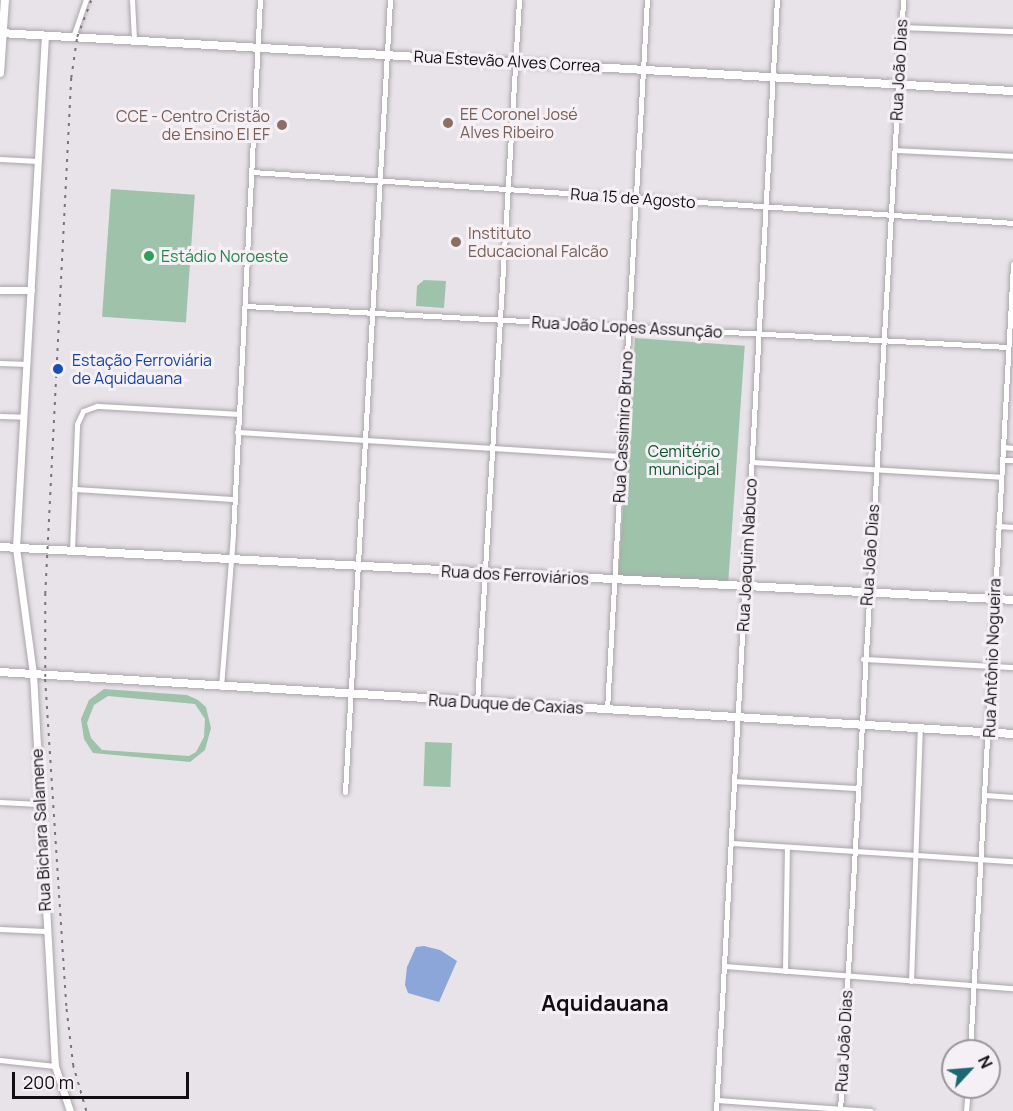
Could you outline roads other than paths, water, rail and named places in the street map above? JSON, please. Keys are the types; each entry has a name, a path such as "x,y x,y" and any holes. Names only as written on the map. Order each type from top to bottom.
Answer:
{"main road":[{"path":"0,73 5,0"},
{"name":"Rua Estevão Alves Correa","path":"1,33 1013,91"},
{"path":"0,547 16,548"},
{"name":"Rua dos Ferroviários","path":"16,548 1013,600"},
{"name":"Rua Duque de Caxias","path":"0,672 1013,735"}],"street":[{"path":"73,37 87,0"},
{"path":"132,0 134,40"},
{"path":"220,687 231,560 246,306 260,0"},
{"path":"345,792 390,0"},
{"path":"477,703 519,0"},
{"name":"Rua Cassimiro Bruno","path":"607,710 647,0"},
{"name":"Rua Joaquim Nabuco","path":"716,1111 777,0"},
{"name":"Rua João Dias","path":"840,1110 863,659 903,0"},
{"path":"902,27 1013,31"},
{"name":"Rua Bichara Salamene","path":"45,35 16,548 33,674 45,931 56,1065 70,1111"},
{"path":"895,150 1013,156"},
{"path":"0,159 38,161"},
{"name":"Rua 15 de Agosto","path":"252,172 1013,223"},
{"name":"Rua Antônio Nogueira","path":"971,1039 989,733 998,526 1010,384 1008,347 1013,264"},
{"path":"0,290 31,290"},
{"name":"Rua João Lopes Assunção","path":"246,306 1008,347"},
{"path":"0,363 27,364"},
{"path":"72,551 77,424 83,411 97,406 238,414"},
{"path":"0,416 24,417"},
{"path":"237,432 621,456"},
{"path":"1003,447 1013,448"},
{"path":"1002,460 1013,460"},
{"path":"752,462 1001,477"},
{"path":"74,489 234,499"},
{"path":"998,526 1013,527"},
{"path":"863,659 1013,667"},
{"path":"911,981 920,729"},
{"path":"734,781 856,788"},
{"path":"985,795 1013,796"},
{"path":"0,802 39,804"},
{"path":"731,843 1013,861"},
{"path":"785,971 787,848"},
{"path":"0,929 45,931"},
{"path":"724,966 1013,988"},
{"path":"0,1060 56,1065"},
{"path":"717,1100 871,1111"}],"water":[{"path":"424,946 440,950 457,961 439,1002 408,993 405,985 407,967 416,947"}],"railway":[{"path":"86,1111 73,1066 66,1006 45,677 45,594 71,78 77,37 91,0"}],"place":[{"name":"EE Coronel José Alves Ribeiro","path":"448,123"},
{"name":"CCE - Centro Cristão de Ensino EI EF","path":"282,125"},
{"name":"Instituto Educacional Falcão","path":"456,242"},
{"name":"Estádio Noroeste","path":"149,256"},
{"name":"Estação Ferroviária de Aquidauana","path":"58,369"}],"district":[{"name":"Aquidauana","path":"605,1004"}],"park label":[{"name":"Cemitério municipal","path":"684,460"}]}
